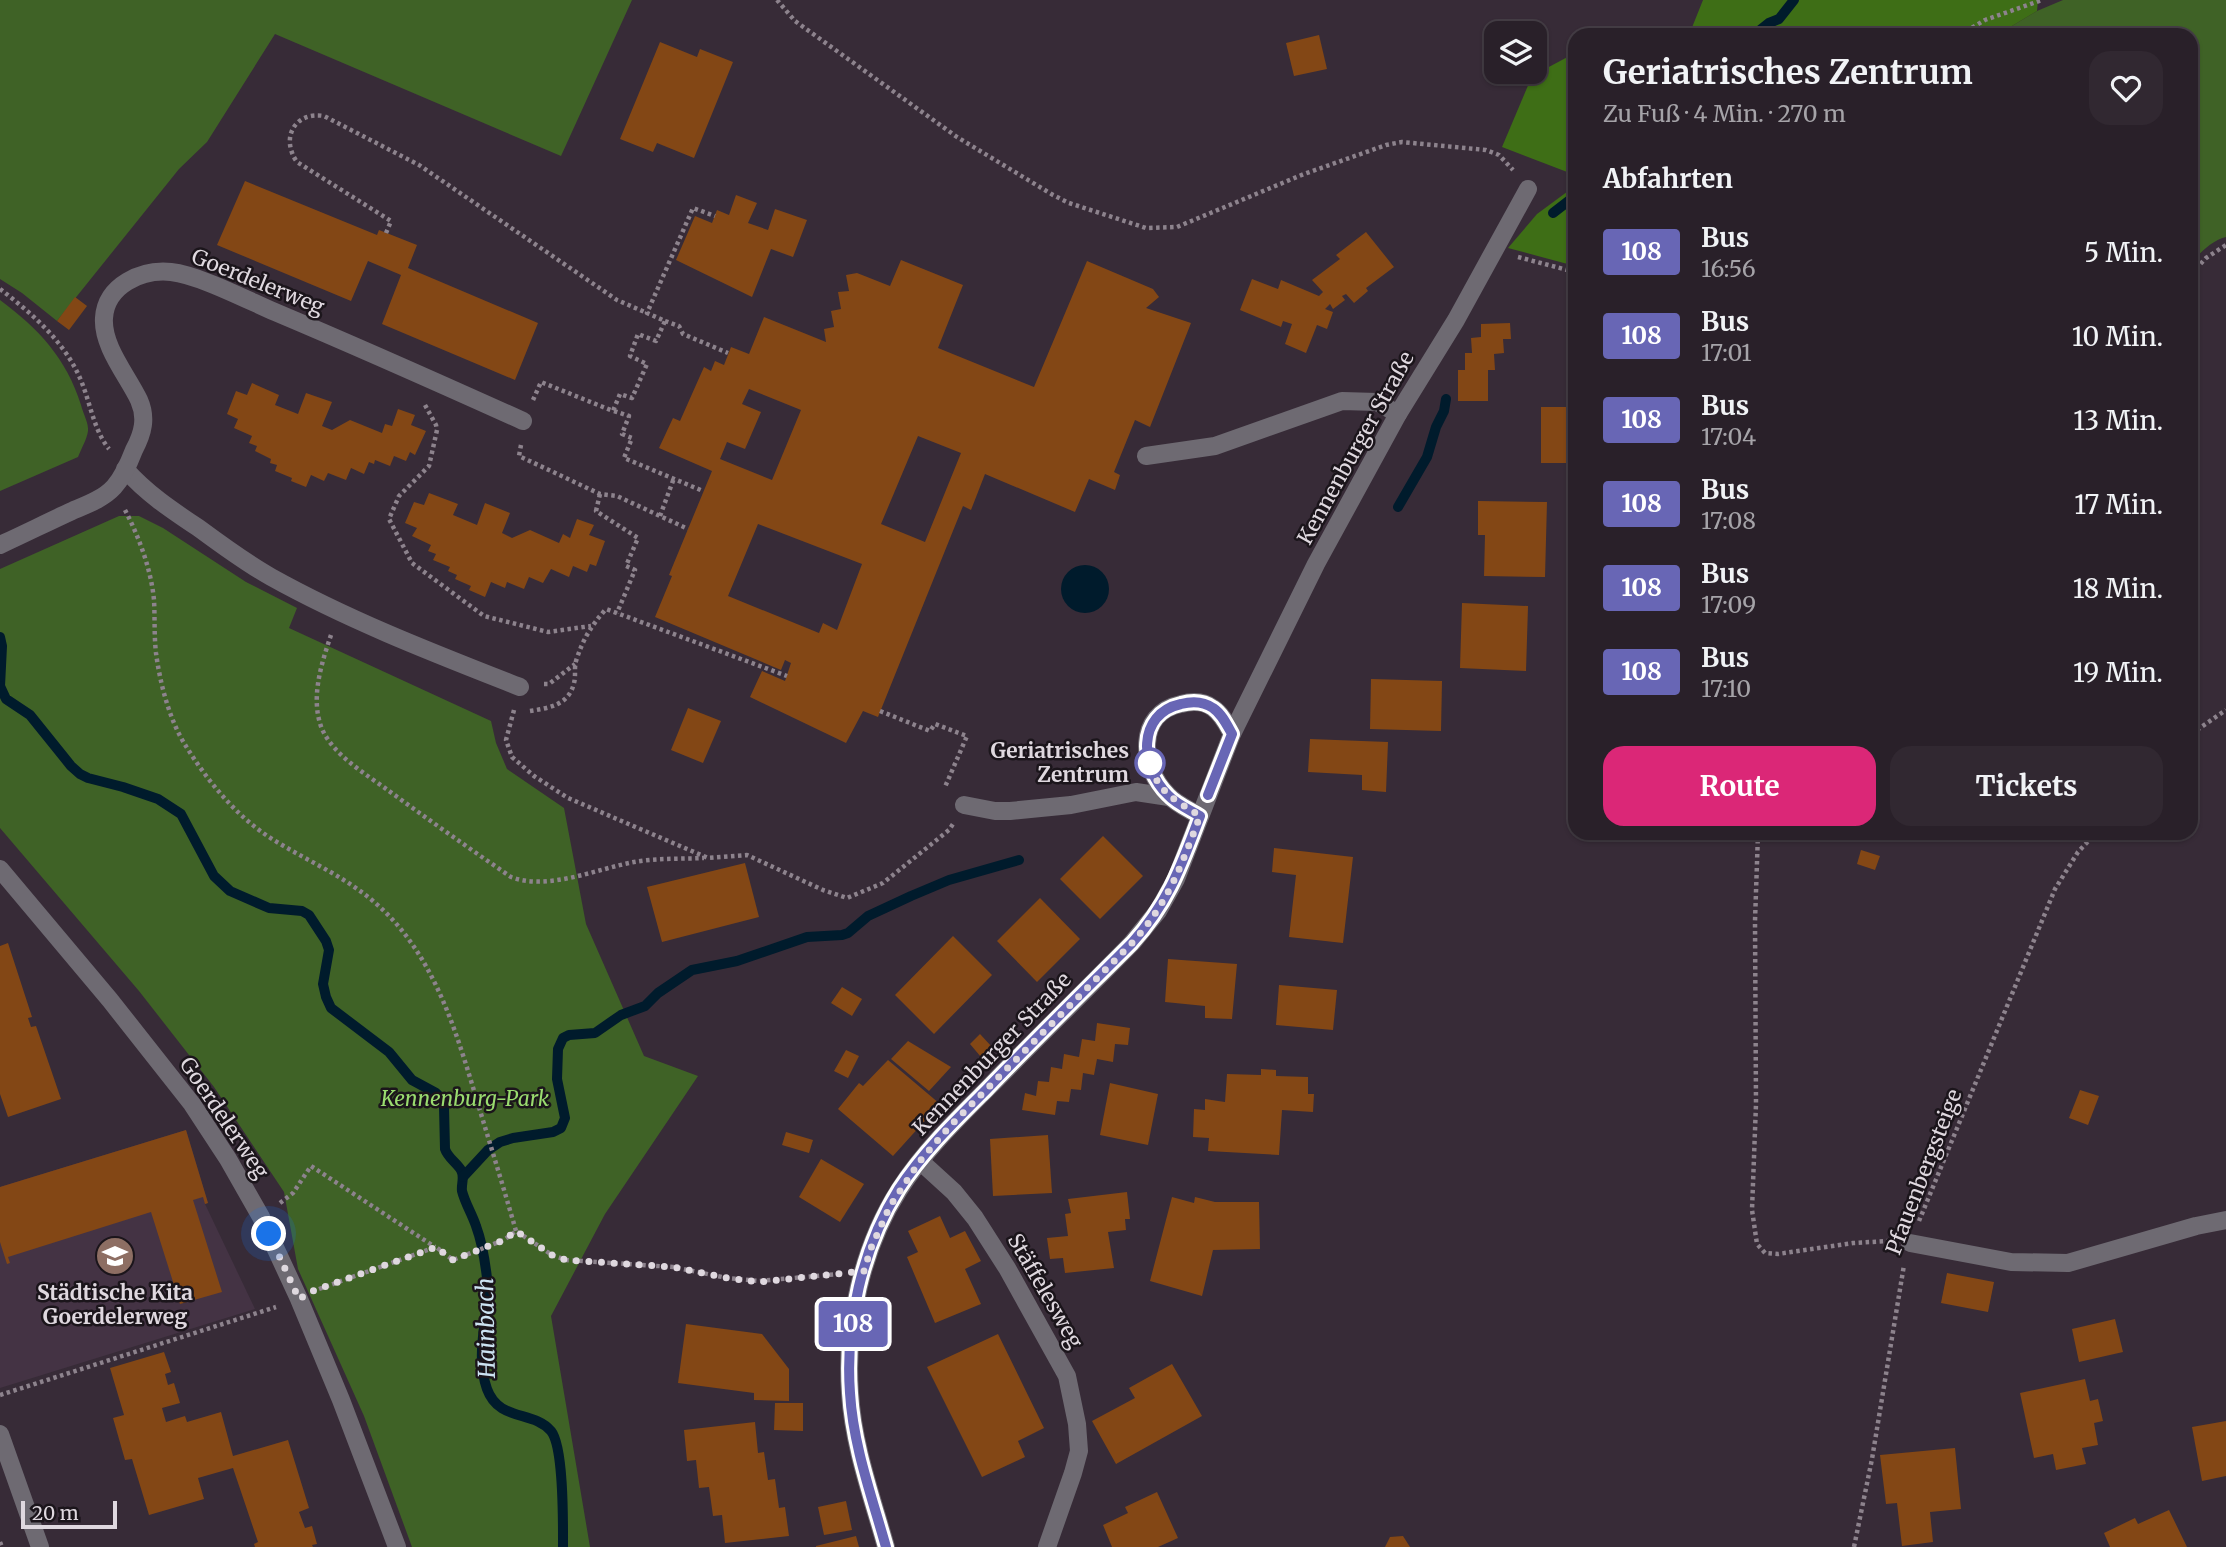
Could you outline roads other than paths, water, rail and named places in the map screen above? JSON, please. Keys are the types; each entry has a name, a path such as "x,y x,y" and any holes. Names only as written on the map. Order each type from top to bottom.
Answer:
{"street":[{"name":"Kennenburger Straße","path":"886,1547 858,1445 850,1394 851,1335 864,1271 890,1206 920,1161 950,1126 1146,928 1168,896 1232,734 1316,564 1528,189"},
{"name":"Goerdelerweg","path":"0,545 95,500 114,487 125,470 140,438 144,419 139,400 109,343 104,321 105,308 110,297 125,283 148,273 160,271 186,275 225,290 523,421"},
{"path":"1146,456 1214,446 1342,401 1377,402 1398,415"},
{"path":"125,470 152,496 251,565 341,611 451,660 520,687"},
{"path":"1169,797 1151,767 1146,743 1152,722 1160,714 1185,703 1206,704 1220,714 1232,734"},
{"path":"964,805 1010,811 1071,805 1136,792 1169,797 1200,816"},
{"name":"Goerdelerweg","path":"0,869 110,1000 192,1104 229,1159 261,1217 299,1299 341,1399 397,1547"},
{"name":"Stäffelesweg","path":"920,1161 954,1192 975,1218 1012,1277 1067,1376 1077,1424 1079,1451 1047,1547"},
{"path":"1910,1243 2011,1262 2068,1263 2226,1220"},
{"path":"0,1434 40,1547"}],"water":[{"path":"1085,565 1102,572 1109,589 1102,606 1085,613 1068,606 1061,589 1068,572"}],"waterway":[{"path":"1763,28 1779,19 1794,0"},
{"path":"1553,213 1568,201"},
{"path":"1398,507 1427,457 1446,399"},
{"name":"Hainbach","path":"0,637 0,686"},
{"name":"Hainbach","path":"0,686 6,699 30,715 80,774 158,799 181,814 214,876 230,891 269,908 302,911 309,915 329,950 323,984 331,1008 389,1052 412,1080 442,1099 445,1149 462,1173 462,1191 482,1245 487,1278 482,1347 483,1375 492,1399 500,1407 535,1420 551,1431 558,1453 562,1486 563,1547"},
{"path":"463,1177 488,1150 500,1142 553,1132 561,1128 565,1118 557,1079 558,1049 563,1038 595,1033 621,1015 645,1006 658,993 692,970 737,961 807,937 848,933 868,916 911,896 949,880 1019,860"}],"place":[{"name":"Geriatrisches Zentrum","path":"1150,763"},
{"name":"Städtische Kita Goerdelerweg","path":"115,1256"}],"park label":[{"name":"Kennenburg-Park","path":"465,1099"}]}
